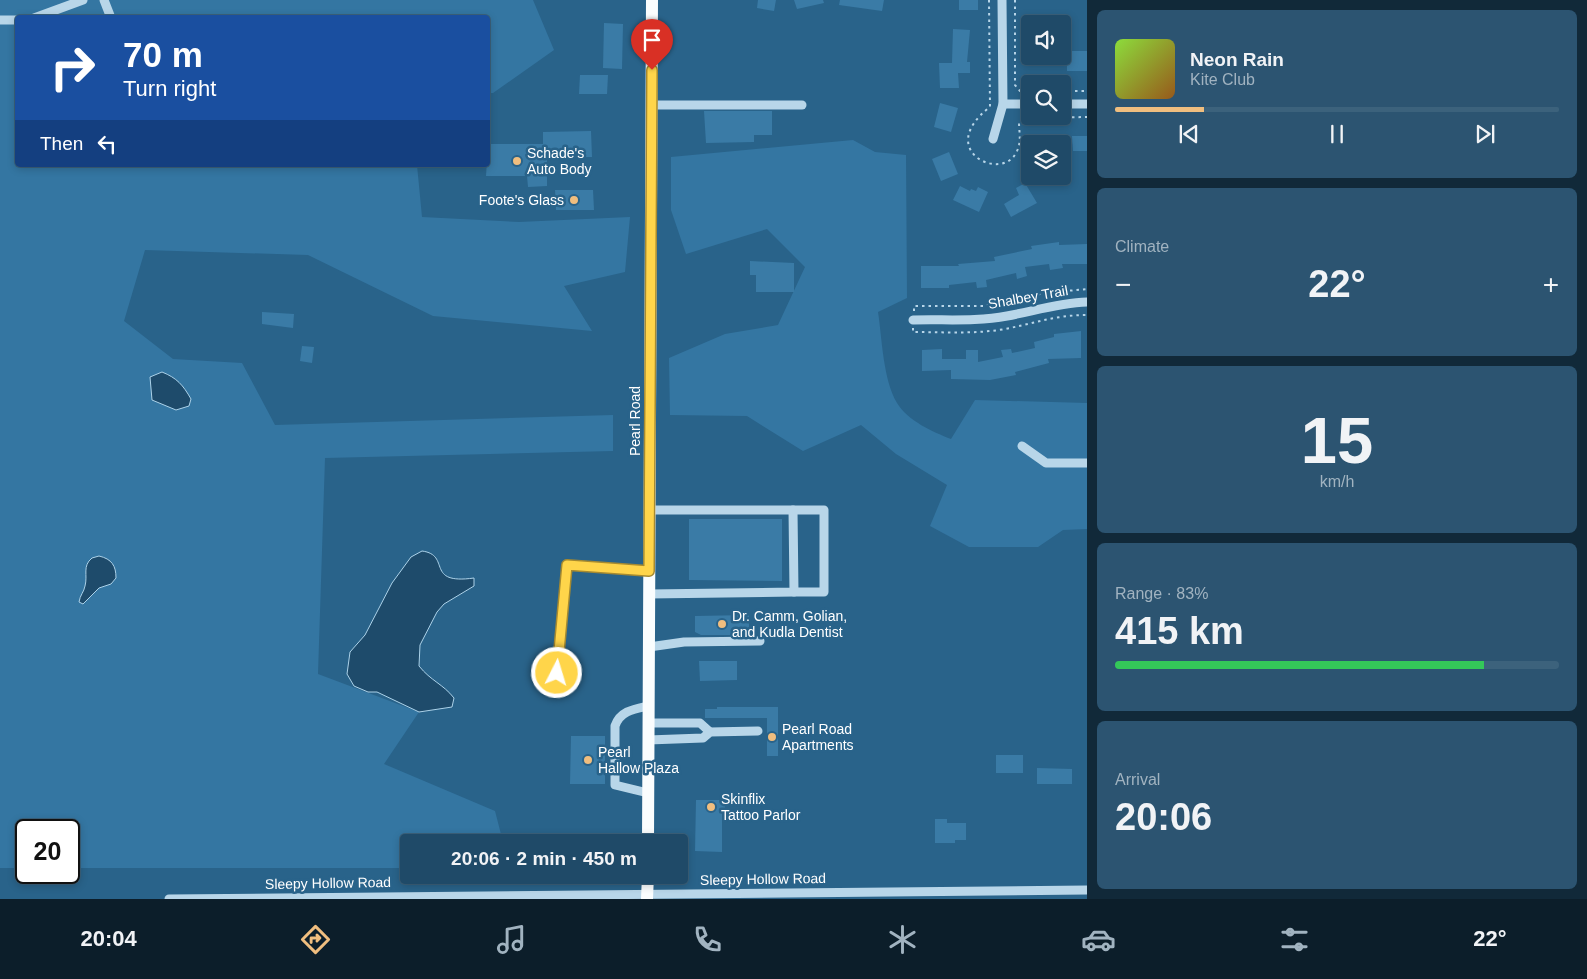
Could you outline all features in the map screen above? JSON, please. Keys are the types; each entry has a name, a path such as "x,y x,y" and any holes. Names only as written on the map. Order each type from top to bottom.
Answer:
{"main road":[{"name":"Pearl Road","path":"648,834 652,0"}],"street":[{"path":"42,15 83,0"},
{"path":"104,0 110,15"},
{"path":"993,139 1003,104 1002,0"},
{"path":"0,20 15,20"},
{"path":"1003,104 1021,104"},
{"path":"1071,104 1087,104"},
{"path":"652,105 802,105"},
{"name":"Shalbey Trail","path":"913,320 984,319 1006,316 1046,306 1087,302"},
{"path":"1022,446 1046,463 1087,463"},
{"path":"649,594 824,592 824,510 650,510"},
{"path":"793,510 794,592"},
{"path":"557,673 567,565 649,571"},
{"path":"649,647 684,642 760,642"},
{"path":"648,706 631,710 618,718 615,726 615,785 648,793"},
{"path":"648,723 700,723 710,732"},
{"path":"648,740 703,738 710,732 758,731"},
{"name":"Sleepy Hollow Road","path":"169,899 814,896 1087,890"}],"path":[{"path":"1015,0 1015,85 1021,91"},
{"path":"1071,91 1087,91"},
{"path":"912,332 914,306 984,306 1045,293 1087,289"}],"shaded area":[{"path":"0,0 533,0 554,50 493,93 490,93 490,15 15,15 15,167 417,167 422,217 519,222 630,217 625,272 564,286 592,331 433,316 308,255 145,250 124,321 173,359 242,363 275,425 613,415 613,451 325,458 318,674 419,712 384,764 495,811 501,834 400,834 400,868 80,868 80,819 15,819 15,868 0,868"},
{"path":"853,140 875,152 906,155 907,298 878,312 886,371 892,394 897,403 914,420 951,439 975,400 1087,403 1087,529 1063,530 1038,547 969,547 930,526 947,485 896,454 861,425 803,451 747,416 670,415 669,358 725,334 778,325 805,267 767,229 686,254 671,210 671,157"},
{"path":"162,372 176,379 182,386 191,399 189,406 176,410 152,400 150,377"},
{"path":"422,551 436,558 443,574 459,579 474,578 474,586 444,604 437,612 420,645 419,666 454,698 452,707 419,712 377,692 368,692 354,686 347,674 350,652 365,635 392,583 411,557"},
{"path":"99,556 107,559 112,564 116,578 111,584 99,588 83,604 79,602 86,582 87,564 92,558"}],"building":[{"path":"758,0 776,0 774,11 757,8"},
{"path":"794,0 823,0 824,3 797,9"},
{"path":"840,0 884,0 882,11 839,5"},
{"path":"959,0 978,0 978,10 959,10"},
{"path":"604,23 623,24 622,69 603,68"},
{"path":"953,29 970,30 967,62 970,62 970,73 958,73 959,88 940,88 939,63 952,63"},
{"path":"1071,51 1087,51 1087,71 1067,71 1067,65 1071,65"},
{"path":"580,75 608,75 607,94 579,94"},
{"path":"940,103 958,108 951,132 934,127"},
{"path":"704,111 772,111 772,135 754,135 754,142 706,143"},
{"name":"Schade's Auto Body","path":"591,131 592,157 547,157 547,186 528,187 527,176 486,176 487,167 490,167 490,144 543,144 543,132"},
{"path":"1072,136 1087,136 1087,151 1073,151"},
{"path":"949,152 958,174 941,181 932,159"},
{"path":"1026,185 1037,203 1011,217 1004,204 1019,195 1016,188"},
{"path":"960,186 970,191 971,189 976,191 978,187 988,192 979,212 953,200"},
{"name":"Foote's Glass","path":"555,190 593,190 594,210 556,210"},
{"path":"1059,242 1059,245 1087,244 1087,264 1062,264 1063,268 1050,270 1049,264 1025,267 1027,276 1017,279 1016,273 986,280 987,287 977,288 976,282 949,285 949,288 921,288 921,266 959,266 958,264 995,261 994,257 1032,249 1031,246"},
{"path":"750,261 794,263 794,292 756,292 756,275 750,275"},
{"path":"262,312 294,314 293,328 262,324"},
{"path":"1081,331 1081,358 1048,359 1049,363 1015,372 1016,375 990,380 951,379 951,370 922,371 922,350 942,349 942,359 966,359 966,350 978,350 978,362 1003,357 1001,350 1011,349 1012,353 1035,348 1034,342 1054,337 1054,334"},
{"path":"302,346 314,347 312,363 300,361"},
{"path":"689,519 782,519 782,581 689,580"},
{"name":"Dr. Camm, Golian, and Kudla Dentist","path":"749,615 749,635 701,635 695,632 695,616"},
{"path":"699,661 737,661 737,680 700,681"},
{"name":"Pearl Road Apartments","path":"717,707 778,707 778,756 767,756 767,718 705,718 705,709 717,709"},
{"name":"Pearl Hallow Plaza","path":"571,736 605,736 605,784 570,784"},
{"path":"996,755 1023,755 1023,773 996,773"},
{"path":"1037,768 1072,769 1072,784 1037,784"},
{"path":"696,800 725,800 725,813 722,813 722,852 695,851"},
{"path":"935,819 947,819 947,823 966,823 966,840 955,840 955,843 935,843"}],"place":[{"name":"Schade's Auto Body","path":"517,161"},
{"name":"Foote's Glass","path":"574,200"},
{"name":"Dr. Camm, Golian, and Kudla Dentist","path":"722,624"},
{"name":"Pearl Road Apartments","path":"772,737"},
{"name":"Pearl Hallow Plaza","path":"588,760"},
{"name":"Skinflix Tattoo Parlor","path":"711,807"}],"route":[{"path":"557,673 567,565 649,571 652,70"}]}
